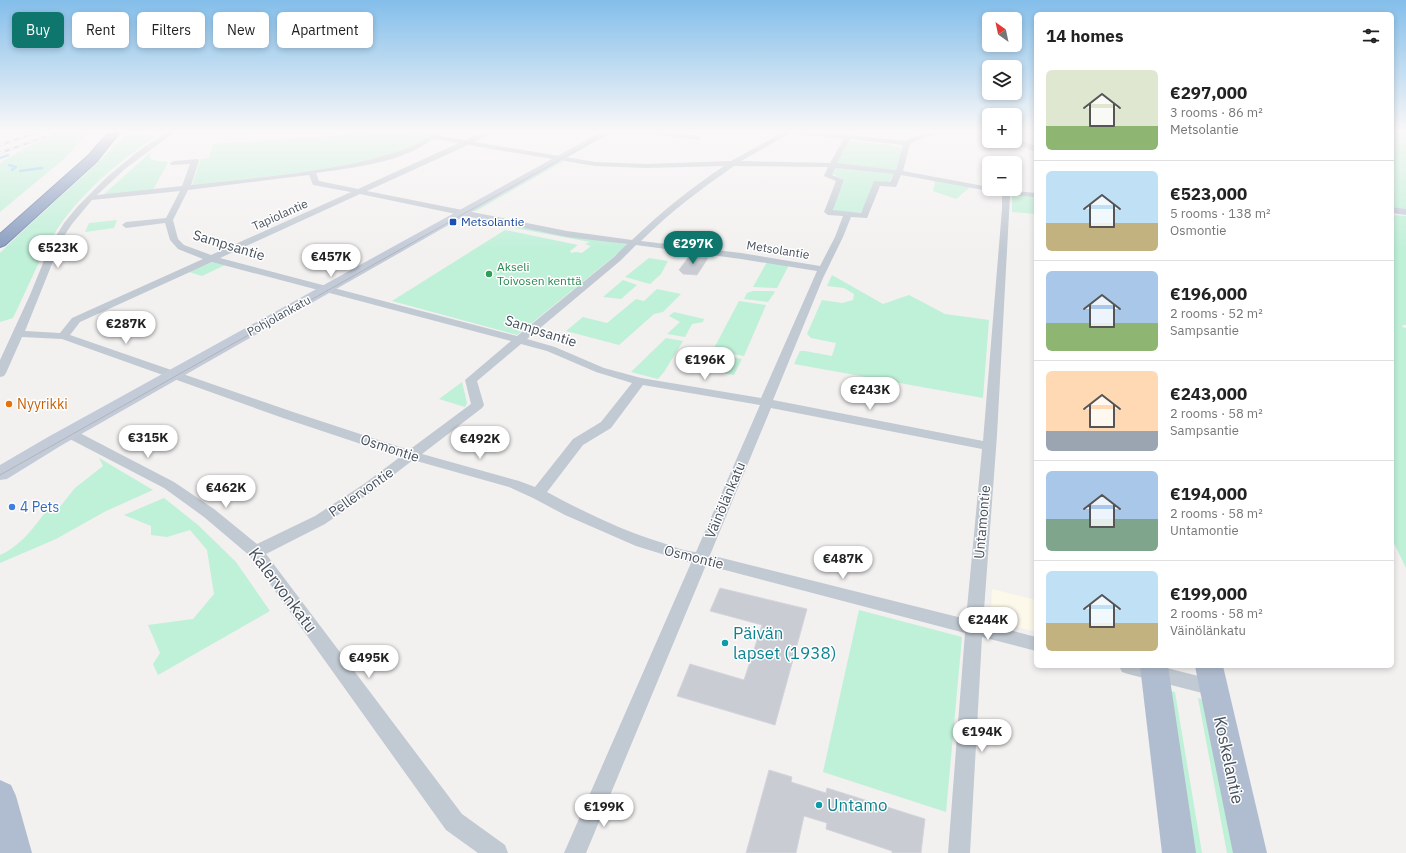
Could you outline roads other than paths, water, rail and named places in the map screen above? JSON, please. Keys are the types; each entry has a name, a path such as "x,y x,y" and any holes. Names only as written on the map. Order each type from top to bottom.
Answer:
{"highway":[{"path":"47,183 59,172"},
{"path":"0,242 78,172"}],"main road":[{"path":"1145,668 1179,853"},
{"name":"Koskelantie","path":"1211,677 1250,853"},
{"path":"0,796 15,853"}],"street":[{"path":"0,373 57,241 90,198 118,172"},
{"path":"126,225 169,220 191,172"},
{"path":"90,198 312,172"},
{"name":"Metsolantie","path":"312,172 316,183 567,234 748,257 822,269"},
{"name":"Tapiolantie","path":"63,336 76,320 404,172"},
{"name":"Pohjolankatu","path":"4,470 537,172"},
{"name":"Pellervontie","path":"256,552 320,520 369,488 478,405 472,380 518,340 618,259 663,215 691,192 721,172"},
{"path":"830,172 828,176 840,180 828,212 864,216 877,183 893,185 898,172 982,188"},
{"path":"1022,194 1034,195"},
{"name":"Untamontie","path":"959,853 968,627 988,446 1006,196"},
{"path":"1394,210 1406,212"},
{"name":"Väinölänkatu","path":"575,853 767,403 767,398 822,269 839,237 848,214"},
{"name":"Sampsantie","path":"169,220 174,240 181,247 212,259 551,349 600,370 640,381 767,403 988,446"},
{"name":"Osmontie","path":"18,334 50,334 63,336 288,415 412,456 489,476 538,494 570,511 641,542 688,557 700,558 1034,644"},
{"path":"538,494 578,442 606,425 640,381"},
{"name":"Kalervonkatu","path":"69,433 169,485 209,513 256,552 454,822 497,853"},
{"path":"1145,668 1211,677"}],"tram line":[{"path":"0,475 538,172"}],"place":[{"name":"Metsolantie","path":"453,222"},
{"name":"Akseli Toivosen kenttä","path":"489,274"},
{"name":"Nyyrikki","path":"9,404"},
{"name":"4 Pets","path":"12,507"},
{"name":"Päivän lapset (1938)","path":"725,643"},
{"name":"Untamo","path":"819,805"}]}
